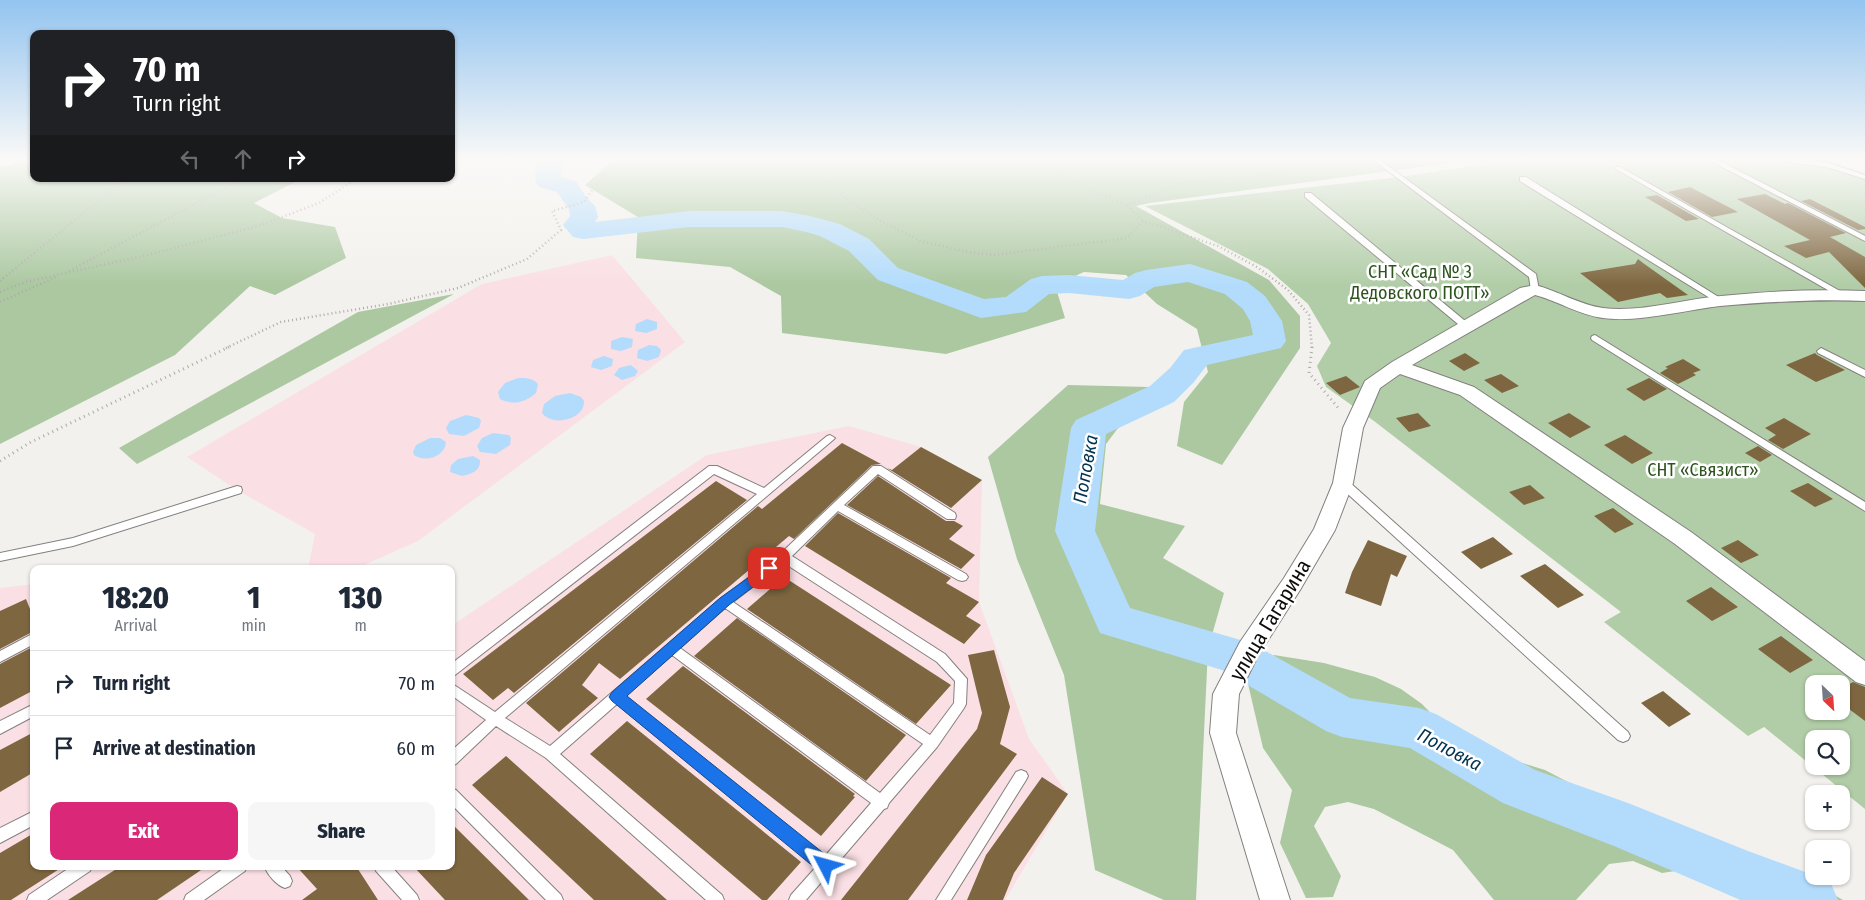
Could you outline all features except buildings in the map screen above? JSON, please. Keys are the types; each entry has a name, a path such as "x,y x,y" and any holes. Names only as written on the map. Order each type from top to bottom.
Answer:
{"street":[{"path":"1535,290 1550,294 1583,308 1603,313 1623,314 1721,301 1843,295 1865,296"},
{"name":"улица Гагарина","path":"1275,900 1222,734 1226,694 1249,649 1292,584 1324,530 1343,483 1353,428 1372,385 1398,366 1526,292 1535,290"},
{"path":"1398,366 1413,373 1455,384 1467,391 1683,538 1865,675"}],"lane":[{"path":"1315,201 1467,327"},
{"path":"1432,201 1533,276 1535,290"},
{"path":"1559,201 1721,301"},
{"path":"1676,201 1843,295"},
{"path":"1791,201 1865,239"},
{"path":"1595,338 1865,507"},
{"path":"1821,351 1865,374"},
{"path":"455,756 495,719 830,438"},
{"path":"455,668 714,469 765,493"},
{"path":"551,754 724,602 784,557 877,469 951,516"},
{"path":"1343,483 1623,736"},
{"path":"0,557 73,542 237,490"},
{"path":"837,506 962,578"},
{"path":"784,557 941,658 961,679 960,704 932,743 796,900"},
{"path":"724,602 932,743"},
{"path":"0,657 30,640"},
{"path":"672,648 882,803"},
{"path":"455,691 495,719 551,754 717,900"},
{"path":"617,697 826,866"},
{"path":"0,728 30,710"},
{"path":"943,900 1021,776"},
{"path":"455,798 556,900"},
{"path":"0,836 30,818"},
{"path":"34,900 79,870"},
{"path":"191,900 234,870"},
{"path":"275,870 285,881"},
{"path":"385,870 412,900"}],"path":[{"path":"0,281 99,201"},
{"path":"0,302 63,274 200,201"},
{"path":"0,292 25,282 148,255 258,226 323,201"},
{"path":"0,460 31,442 281,322 388,304 458,288 527,259 561,230 552,211 585,201"},
{"path":"849,201 881,221 921,241 968,252 994,255 1127,238 1143,221"},
{"path":"1117,201 1127,205 1143,221 1218,246 1257,267 1288,290 1309,315 1312,349 1309,373 1353,428"},
{"path":"1127,205 1137,201"}],"shaded area":[{"path":"612,255 685,342 418,541 364,565 309,565 315,534 237,490 187,457 482,284"},
{"path":"849,426 921,447 982,480 979,602 1029,739 1068,794 1005,900 0,900 0,588 30,584 30,870 455,870 455,623 707,455"}],"green space":[{"path":"0,201 258,201 254,203 282,218 335,227 346,258 275,295 250,286 175,355 0,444"},
{"path":"612,201 1165,201 1136,206 1269,280 1300,316 1300,348 1222,465 1177,446 1184,402 1208,372 1197,329 1157,304 1126,275 1084,272 1055,285 1065,318 946,354 782,333 781,296 730,267 636,258 638,217"},
{"name":"СНТ «Связист»","path":"1189,201 1865,201 1865,809 1850,797 1850,785 1835,785 1823,775 1850,775 1850,730 1805,730 1805,760 1764,727 1748,736 1604,622 1621,612 1374,421 1326,387 1317,366 1331,343 1308,304 1268,269 1145,206"},
{"path":"454,294 137,464 119,448 358,312"},
{"path":"1068,385 1149,387 1106,444 1100,504 1185,526 1163,558 1224,593 1208,649 1196,900 1164,900 1095,870 1064,675 1017,559 988,457"},
{"path":"1274,655 1324,663 1375,677 1401,689 1422,704 1461,744 1545,770 1629,814 1788,868 1805,878 1805,885 1817,885 1843,900 1741,900 1675,871 1662,873 1633,861 1609,864 1576,900 1494,900 1453,850 1374,809 1348,802 1325,807 1314,826 1341,876 1333,897 1306,898 1280,843 1292,790 1263,748 1248,684 1256,668"}],"water":[{"path":"647,319 657,322 657,329 646,333 635,331 636,324"},
{"path":"622,337 633,339 632,347 621,351 611,349 611,341"},
{"path":"649,345 657,346 661,350 659,357 647,361 637,358 638,350"},
{"path":"604,356 613,359 612,366 601,370 591,367 593,360"},
{"path":"631,365 638,371 635,376 622,380 614,375 619,368"},
{"path":"518,378 536,382 538,384 536,393 528,399 514,403 500,399 498,392 505,383"},
{"path":"570,393 581,397 584,401 583,408 574,417 553,420 542,413 544,404 555,396"},
{"path":"466,415 479,418 481,421 479,428 464,436 449,434 446,428 450,421"},
{"path":"493,433 509,435 511,438 510,445 496,454 480,452 477,446 482,438"},
{"path":"430,438 440,438 446,442 442,451 438,455 429,458 414,455 413,452 416,445"},
{"path":"473,456 480,460 479,467 475,471 462,476 450,472 451,465 458,459"}],"waterway":[{"name":"Поповка","path":"575,201 582,206 584,217 577,225 583,231 689,219 782,219 810,224 830,230 859,245 888,274 981,309 1015,305 1042,285 1069,284 1129,290 1146,279 1190,273 1236,288 1254,303 1266,321 1270,341 1196,357 1182,375 1162,394 1089,428 1075,531 1115,621 1235,656 1342,717 1419,729 1520,787 1628,827 1748,877 1811,900"}],"route":[{"path":"769,568 724,602 617,697 826,866"}],"park label":[{"name":"СНТ «Сад № 3 Дедовского ПОТТ»","path":"1420,282"}]}
